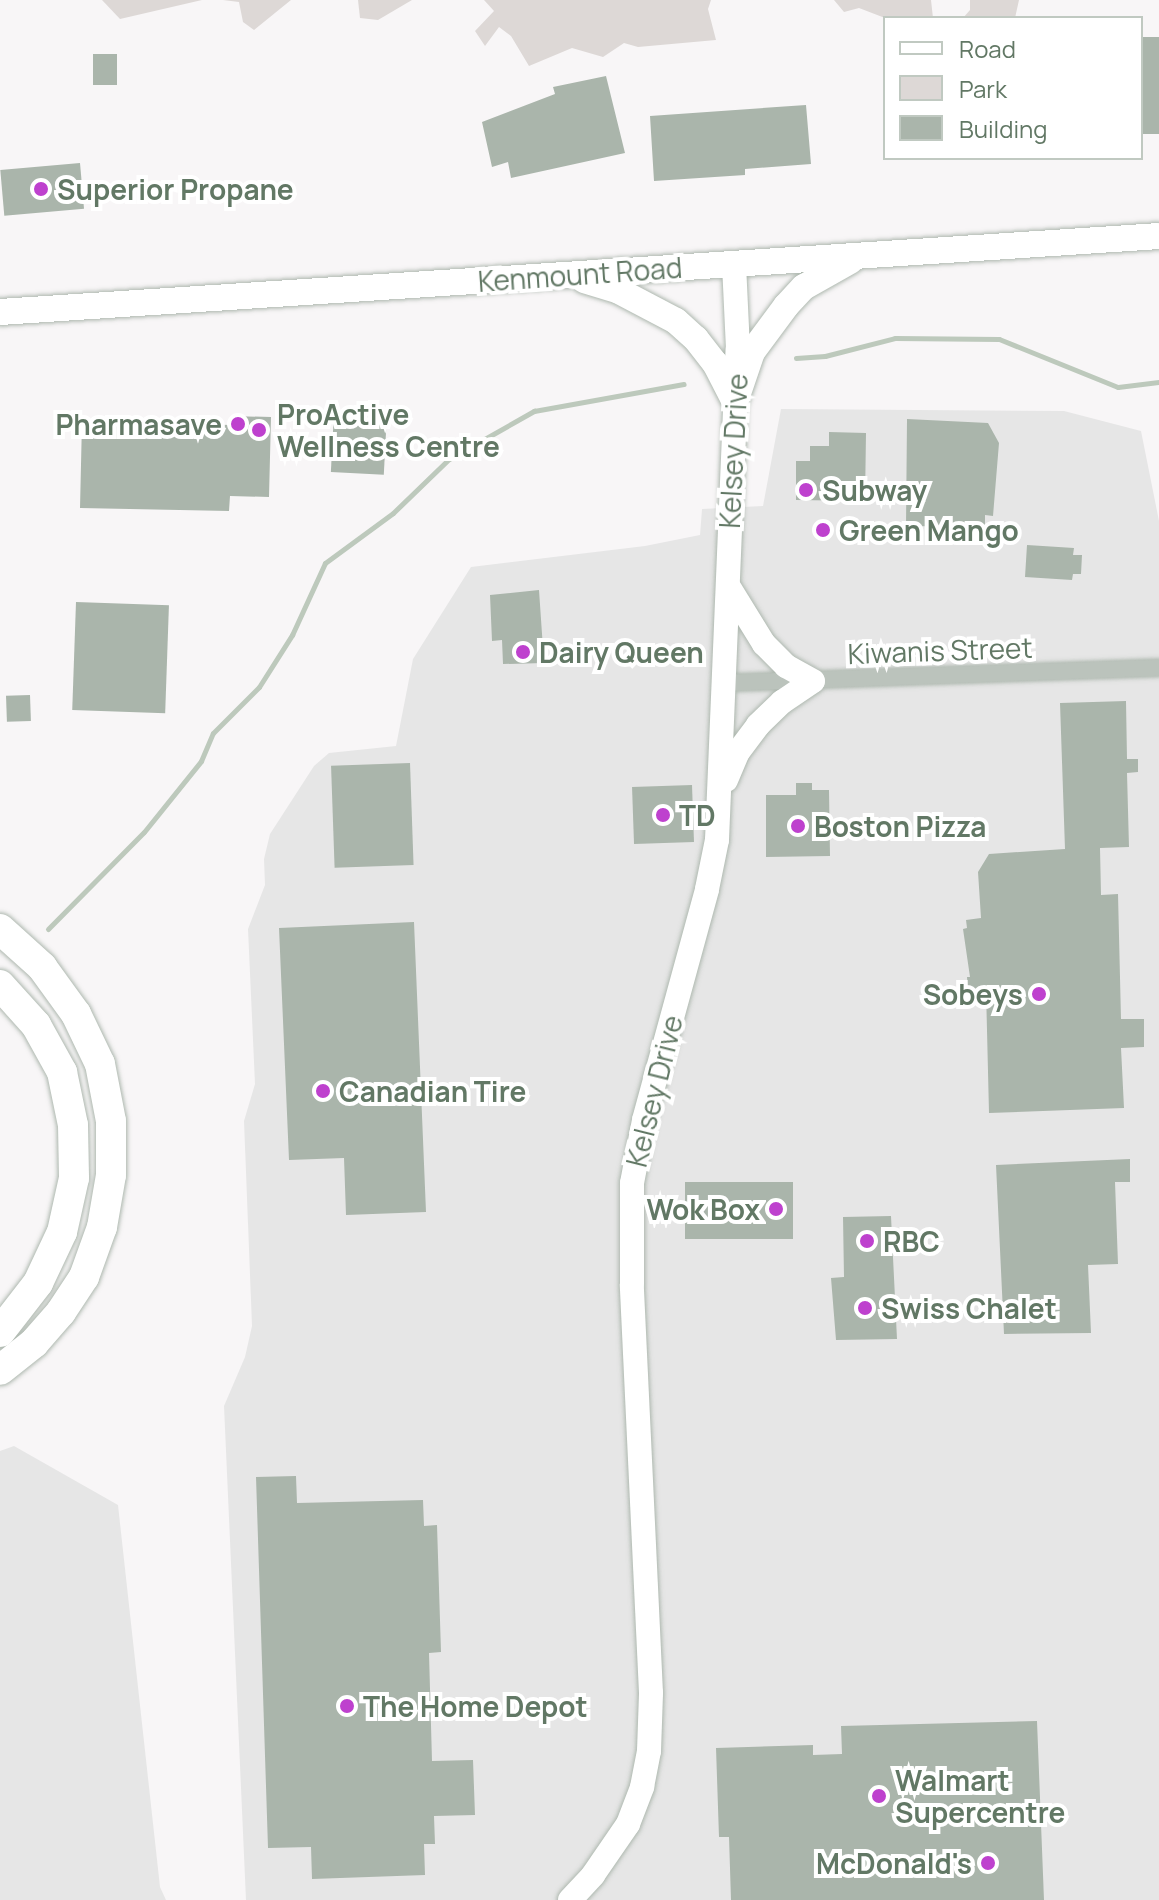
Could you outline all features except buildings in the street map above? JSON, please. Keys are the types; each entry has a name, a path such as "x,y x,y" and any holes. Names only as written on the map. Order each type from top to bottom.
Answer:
{"highway":[{"path":"0,929 42,967 76,1014 100,1064 111,1121 111,1175 102,1227 84,1277 61,1312 34,1343 0,1370"},
{"path":"0,985 36,1025 62,1072 73,1125 74,1178 62,1232 38,1283 0,1332"}],"main road":[{"name":"Kenmount Road","path":"0,312 1159,236"},
{"path":"735,402 752,352 786,306 824,274 860,255"},
{"name":"Kelsey Drive","path":"570,1900 593,1875 628,1824 646,1771 651,1693 632,1284 632,1183 644,1120 713,863 721,793 735,402 734,264"},
{"path":"570,275 619,291 676,321 696,339 715,363 735,402"},
{"path":"721,793 738,752 758,725 782,702 813,681 786,666 764,644 727,583"}],"street":[{"name":"Kiwanis Street","path":"723,683 1159,668"}],"shaded area":[{"path":"781,409 1064,411 1141,431 1159,521 1159,1900 246,1900 224,1406 245,1357 252,1326 244,1121 255,1084 248,929 265,885 264,859 270,834 314,766 329,753 396,746 413,659 471,567 645,546 700,535 702,509 763,506"},
{"path":"14,1446 118,1505 160,1887 166,1900 0,1900 0,1451"}],"green space":[{"path":"102,0 202,0 120,19"},
{"path":"223,0 291,0 254,30 243,22 239,2"},
{"path":"358,0 412,0 378,20 360,18"},
{"path":"484,0 711,0 708,9 716,40 638,47 624,43 603,57 572,48 529,66 511,36 499,27 485,46 475,31 494,11"},
{"path":"834,0 931,0 933,16 883,17 859,8 844,12"},
{"path":"970,0 1019,0 1015,16 965,16 970,10"}],"waterway":[{"path":"796,358 825,356 895,338 999,339 1118,387 1159,382"},
{"path":"48,929 144,832 201,761 213,733 259,687 292,635 325,563 393,513 449,459 534,411 684,384"}],"place":[{"name":"Superior Propane","path":"41,189"},
{"name":"Pharmasave","path":"238,424"},
{"name":"ProActive Wellness Centre","path":"259,430"},
{"name":"Subway","path":"806,490"},
{"name":"Green Mango","path":"823,530"},
{"name":"Dairy Queen","path":"523,652"},
{"name":"TD","path":"663,815"},
{"name":"Boston Pizza","path":"798,826"},
{"name":"Sobeys","path":"1039,994"},
{"name":"Canadian Tire","path":"323,1091"},
{"name":"Wok Box","path":"776,1209"},
{"name":"RBC","path":"867,1241"},
{"name":"Swiss Chalet","path":"865,1308"},
{"name":"The Home Depot","path":"347,1706"},
{"name":"Walmart Supercentre","path":"879,1796"},
{"name":"McDonald's","path":"988,1863"}]}
